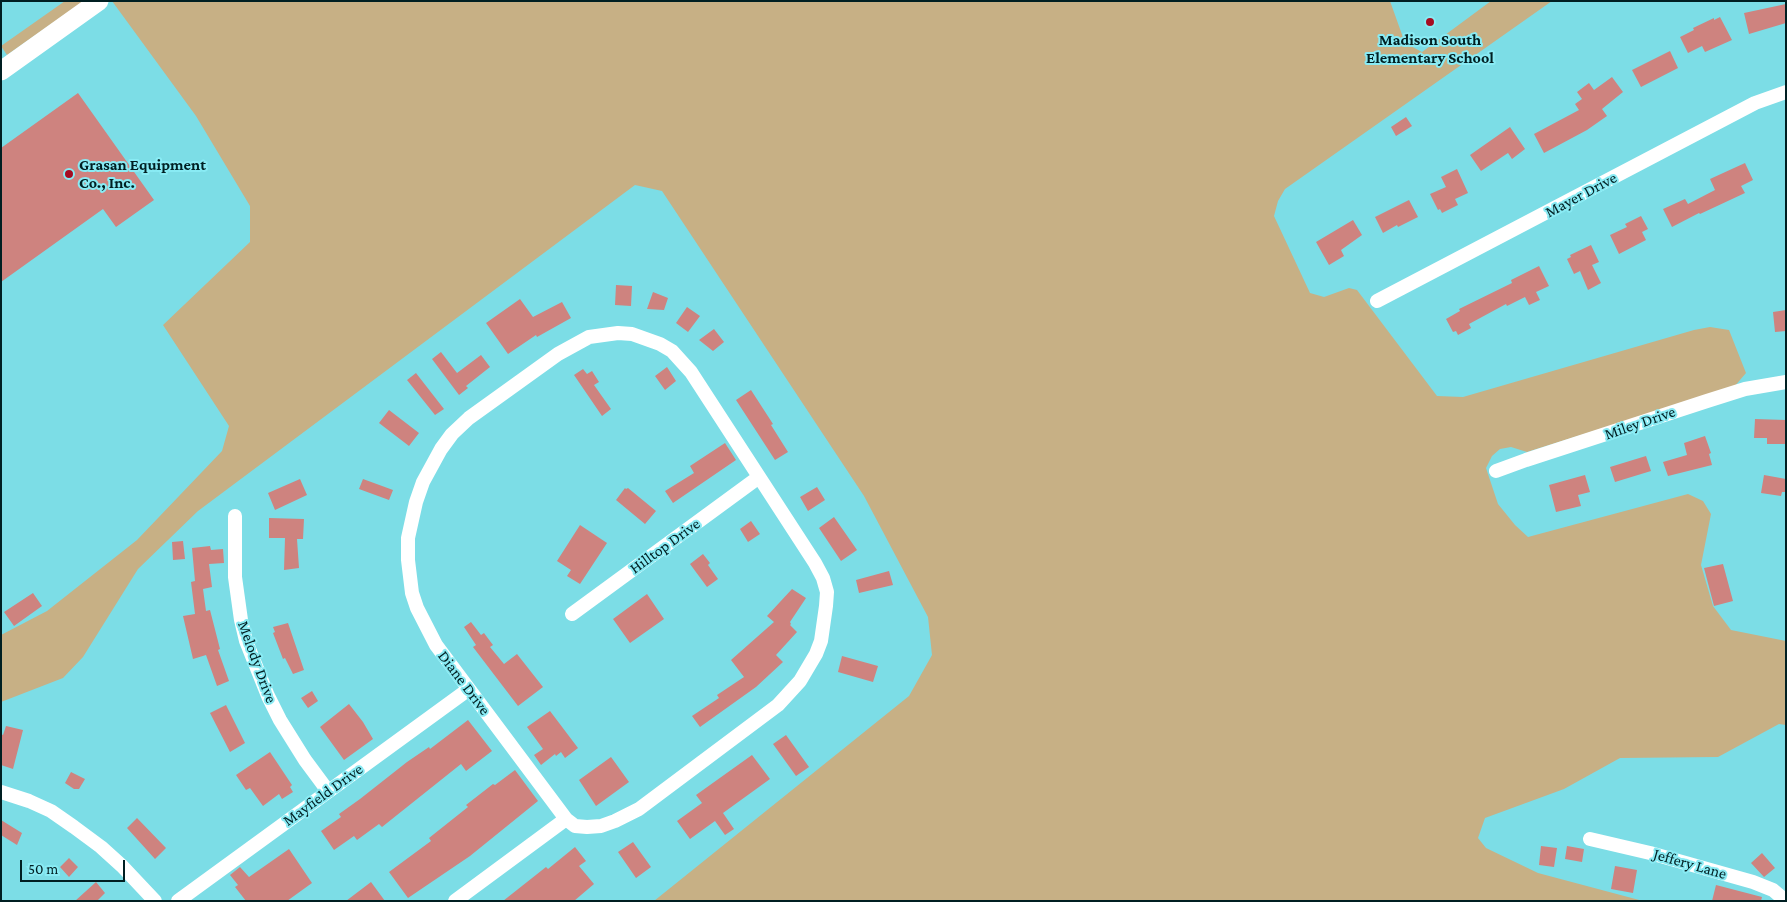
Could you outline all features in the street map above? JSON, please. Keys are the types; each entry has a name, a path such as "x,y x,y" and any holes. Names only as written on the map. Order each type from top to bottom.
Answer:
{"main road":[{"path":"1,71 99,1"}],"street":[{"name":"Mayer Drive","path":"1377,301 1738,112 1786,92"},
{"name":"Diane Drive","path":"632,334 660,344 672,351 682,361 823,578 827,592 821,641 808,668 791,693 778,704 639,809 601,826 588,827 575,826 566,819 469,689 436,645 423,621 412,593 408,560 408,538 412,519 423,482 441,449 452,434 469,418 558,354 590,336 632,334"},
{"name":"Miley Drive","path":"1496,471 1745,389 1786,382"},
{"name":"Hilltop Drive","path":"572,614 759,477"},
{"name":"Melody Drive","path":"236,516 235,578 246,640 268,696 280,720 328,792"},
{"name":"Mayfield Drive","path":"178,901 469,689"},
{"path":"1,792 29,801 51,811 74,827 101,847 122,866 155,901"},
{"path":"455,901 566,819"},
{"name":"Jeffery Lane","path":"1590,839 1650,853 1753,882 1774,890 1786,901"}],"shaded area":[{"path":"65,1 84,1 7,55 1,46"},
{"path":"112,1 1390,1 1405,43 1422,52 1491,1 1552,1 1285,189 1278,201 1274,216 1310,293 1324,297 1349,288 1357,290 1437,396 1463,397 1694,330 1710,327 1729,330 1746,373 1734,387 1527,452 1511,447 1500,449 1492,456 1486,468 1498,504 1515,525 1528,537 1688,494 1703,501 1711,514 1701,565 1713,606 1731,630 1786,641 1786,725 1779,724 1718,757 1620,758 1564,789 1485,818 1478,838 1486,848 1538,873 1643,901 654,901 909,696 932,655 928,617 864,496 662,191 635,185 198,511 138,569 83,657 63,678 1,702 1,635 47,611 137,540 222,451 229,426 163,325 250,242 250,206 196,116"}],"building":[{"path":"1786,4 1786,23 1749,34 1744,13"},
{"path":"1720,17 1732,40 1705,52 1702,46 1688,53 1680,37 1694,30 1693,28"},
{"path":"1670,51 1678,68 1641,87 1632,70"},
{"path":"1612,77 1623,92 1602,109 1607,116 1587,130 1544,153 1534,134 1579,110 1575,104 1582,99 1577,92 1589,83 1594,90"},
{"name":"Grasan Equipment Co., Inc.","path":"78,93 154,200 116,227 103,209 1,282 1,148"},
{"path":"1406,117 1412,126 1396,136 1391,127"},
{"path":"1510,127 1525,149 1512,159 1508,153 1481,171 1470,155"},
{"path":"1745,163 1753,180 1741,186 1745,193 1672,227 1663,209 1685,199 1688,204 1715,190 1710,179"},
{"path":"1457,169 1468,193 1455,199 1458,205 1442,213 1440,209 1438,210 1430,194 1446,187 1441,177"},
{"path":"1409,200 1418,217 1383,233 1375,217"},
{"path":"1641,216 1648,229 1642,232 1646,240 1619,254 1610,235 1627,227 1625,224"},
{"path":"1353,220 1362,235 1341,250 1344,256 1329,265 1316,242"},
{"path":"1591,245 1599,262 1592,265 1601,283 1588,290 1580,271 1574,274 1567,259 1571,257 1570,255"},
{"path":"1539,266 1549,286 1536,292 1540,300 1529,305 1525,297 1507,306 1506,304 1469,324 1471,328 1458,335 1456,331 1453,332 1446,319 1460,311 1459,309 1512,283 1511,280"},
{"path":"616,285 632,286 631,306 615,305"},
{"path":"653,292 668,298 664,310 647,309"},
{"path":"520,299 533,317 562,302 571,318 537,337 536,335 508,354 486,323"},
{"path":"687,307 700,316 688,332 676,323"},
{"path":"1786,310 1786,331 1775,332 1773,312"},
{"path":"714,329 724,342 713,351 699,340"},
{"path":"441,352 457,373 481,355 490,367 466,386 468,388 459,395 432,359"},
{"path":"667,367 676,381 665,390 655,376"},
{"path":"583,369 587,374 592,371 599,382 594,385 611,409 602,416 574,375"},
{"path":"416,373 444,409 435,415 407,380"},
{"path":"751,390 788,452 775,460 736,400"},
{"path":"389,410 419,433 409,446 379,423"},
{"path":"1755,419 1786,420 1786,444 1767,444 1767,438 1754,438"},
{"path":"1705,436 1711,453 1709,454 1712,465 1668,476 1663,462 1687,455 1684,443"},
{"path":"725,443 736,460 673,503 665,491 694,473 690,466"},
{"path":"1646,456 1651,471 1615,482 1610,467"},
{"path":"1585,475 1590,492 1578,495 1581,506 1556,512 1549,485"},
{"path":"1764,475 1786,479 1786,492 1782,492 1781,496 1761,493"},
{"path":"300,479 307,495 275,510 268,493"},
{"path":"363,479 393,490 389,500 359,489"},
{"path":"817,487 825,500 808,511 800,497"},
{"path":"625,488 628,488 656,511 645,524 616,500"},
{"path":"834,517 857,550 841,561 819,528"},
{"path":"269,518 304,519 303,539 297,539 299,568 284,570 285,538 269,538"},
{"path":"751,521 760,534 748,542 740,529"},
{"path":"580,525 607,543 580,584 567,576 571,570 557,561"},
{"path":"183,541 185,559 173,560 172,542"},
{"path":"210,546 211,550 223,549 224,563 209,564 212,587 203,589 206,611 210,610 220,649 218,650 229,681 217,686 206,655 193,659 183,616 195,614 191,582 195,581 192,548"},
{"path":"703,554 718,579 707,587 690,564"},
{"path":"1723,564 1733,601 1714,606 1704,568"},
{"path":"889,571 893,585 859,593 856,580"},
{"path":"792,589 806,598 790,622 790,625 797,632 776,655 783,662 756,687 700,727 692,716 719,698 717,695 744,677 731,660 774,622 767,616"},
{"path":"33,593 42,606 14,626 4,612"},
{"path":"647,594 664,619 630,643 613,619"},
{"path":"471,622 481,635 484,633 493,645 490,647 504,664 517,654 543,687 518,706 473,647 476,645 464,627"},
{"path":"288,623 304,670 293,674 285,658 283,659 273,633 275,632 273,627"},
{"path":"842,656 878,666 873,682 838,672"},
{"path":"312,691 318,701 308,708 301,698"},
{"path":"349,704 373,739 344,760 320,727"},
{"path":"226,705 245,743 230,752 210,713"},
{"path":"550,711 578,748 565,758 561,752 556,756 555,754 541,765 534,755 543,749 527,727"},
{"path":"468,720 492,751 466,771 461,764 382,827 379,824 357,840 354,836 334,850 321,831 341,817 339,814 407,762 429,747 430,749"},
{"path":"6,726 23,730 13,769 1,765 1,734 3,735"},
{"path":"786,735 809,767 796,776 773,744"},
{"path":"270,752 292,785 290,787 293,792 282,799 279,794 263,806 250,788 246,790 236,775"},
{"path":"752,755 770,779 723,813 734,829 725,835 715,821 690,839 677,821 702,803 696,795"},
{"path":"611,757 629,782 596,806 579,780"},
{"path":"515,770 538,801 470,856 408,898 389,872 431,841 429,838 468,807 466,805"},
{"path":"71,772 85,779 79,789 74,789 65,783"},
{"path":"137,818 166,848 155,859 127,828"},
{"path":"1,820 22,833 17,845 1,835"},
{"path":"633,842 651,867 636,878 618,852"},
{"path":"1541,846 1557,848 1554,867 1539,865"},
{"path":"1567,846 1584,849 1582,862 1565,859"},
{"path":"575,847 586,861 579,866 594,884 574,901 503,901 546,867 548,869"},
{"path":"289,849 312,883 287,901 246,901 235,887 238,885 230,875 240,867 249,877"},
{"path":"1762,853 1775,868 1764,877 1751,863"},
{"path":"69,858 78,867 69,877 60,867"},
{"path":"1615,866 1637,870 1633,893 1611,889"},
{"path":"96,882 105,893 97,901 75,901"},
{"path":"371,882 385,901 346,901"},
{"path":"1716,885 1762,897 1761,901 1712,901"}],"place":[{"name":"Madison South Elementary School","path":"1430,22"},
{"name":"Grasan Equipment Co., Inc.","path":"69,174"}]}
